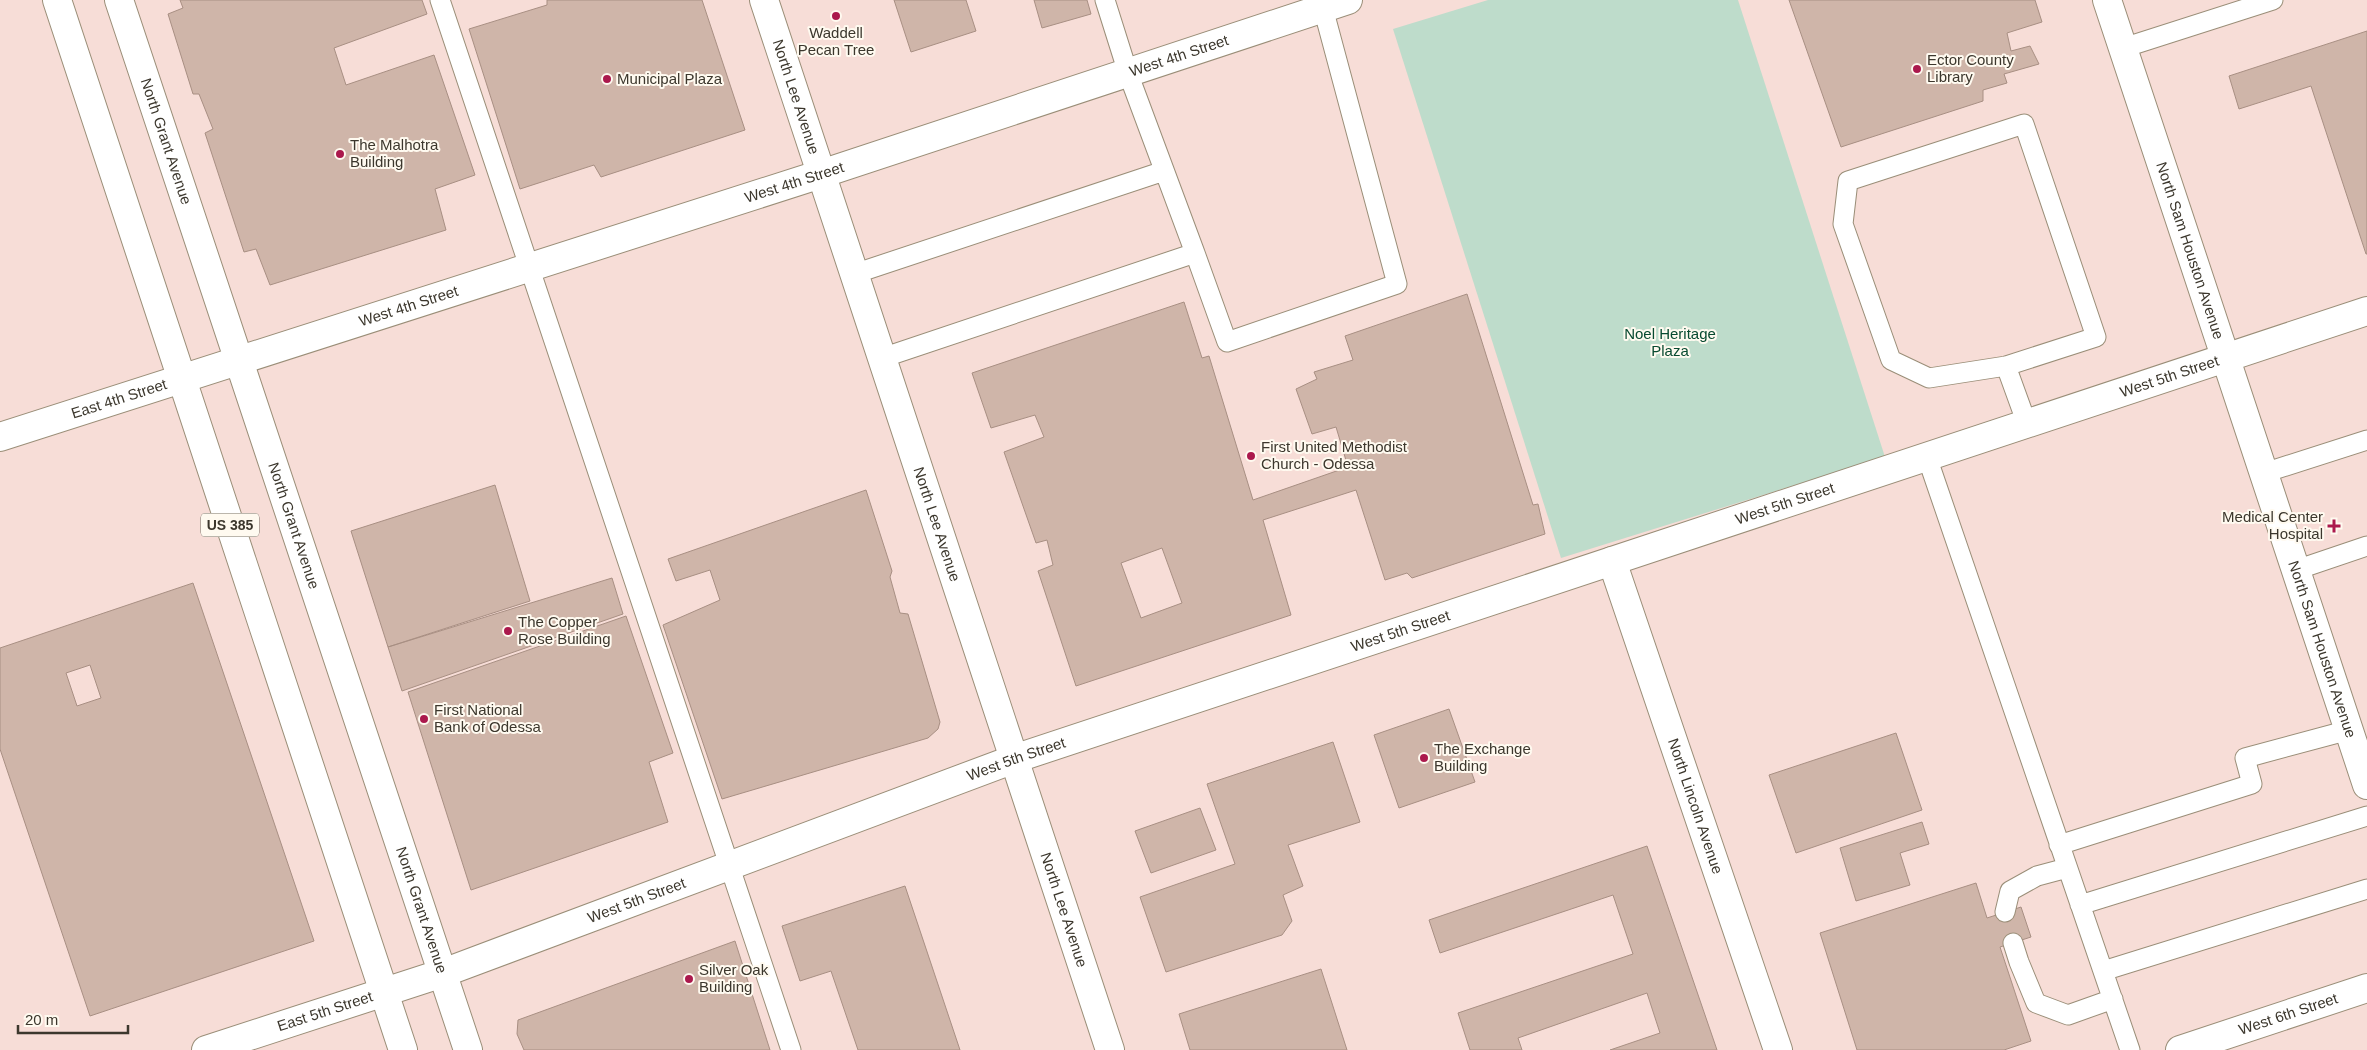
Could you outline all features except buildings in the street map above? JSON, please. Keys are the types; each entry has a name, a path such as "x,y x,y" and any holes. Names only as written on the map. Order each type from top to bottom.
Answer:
{"street":[{"name":"US 385","path":"57,0 403,1050"},
{"name":"North Grant Avenue","path":"120,0 238,361 468,1050"},
{"name":"North Lee Avenue","path":"764,0 1110,1050"},
{"name":"North Sam Houston Avenue","path":"2107,0 2366,777"},
{"name":"West 4th Street","path":"238,361 821,174 1335,4"},
{"name":"West 5th Street","path":"443,973 1014,759 2367,311"},
{"name":"East 4th Street","path":"0,437 238,361"},
{"name":"North Lincoln Avenue","path":"1612,561 1778,1050"},
{"name":"East 5th Street","path":"206,1050 443,973"},
{"name":"West 6th Street","path":"2180,1050 2367,988"}],"lane":[{"path":"440,0 791,1050"},
{"path":"1104,0 1128,73 1227,342 1397,284 1335,4"},
{"path":"2123,48 2273,0"},
{"path":"2024,124 2096,337 2006,366 1929,378 1891,360 1843,224 1848,181 2024,124"},
{"path":"854,274 1164,171"},
{"path":"882,358 1195,252"},
{"path":"2006,366 2027,424"},
{"path":"2264,473 2367,440"},
{"path":"1927,457 2130,1050"},
{"path":"2296,570 2367,546"},
{"path":"2059,845 2252,784 2246,758 2349,730"},
{"path":"2080,905 2367,816"},
{"path":"2005,912 2010,891 2037,876 2067,868"},
{"path":"2103,971 2367,889"},
{"path":"2013,943 2036,1003 2068,1015 2113,1000"}],"shaded area":[{"path":"0,0 2367,0 2367,1050 0,1050"}],"green space":[{"name":"Noel Heritage Plaza","path":"1488,0 1738,0 1885,457 1561,558 1393,29"}],"place":[{"name":"Waddell Pecan Tree","path":"836,16"},
{"name":"Ector County Library","path":"1917,69"},
{"name":"Municipal Plaza","path":"607,79"},
{"name":"The Malhotra Building","path":"340,154"},
{"name":"First United Methodist Church - Odessa","path":"1251,456"},
{"name":"Medical Center Hospital","path":"2334,526"},
{"name":"The Copper Rose Building","path":"508,631"},
{"name":"First National Bank of Odessa","path":"424,719"},
{"name":"The Exchange Building","path":"1424,758"},
{"name":"Silver Oak Building","path":"689,979"}]}
